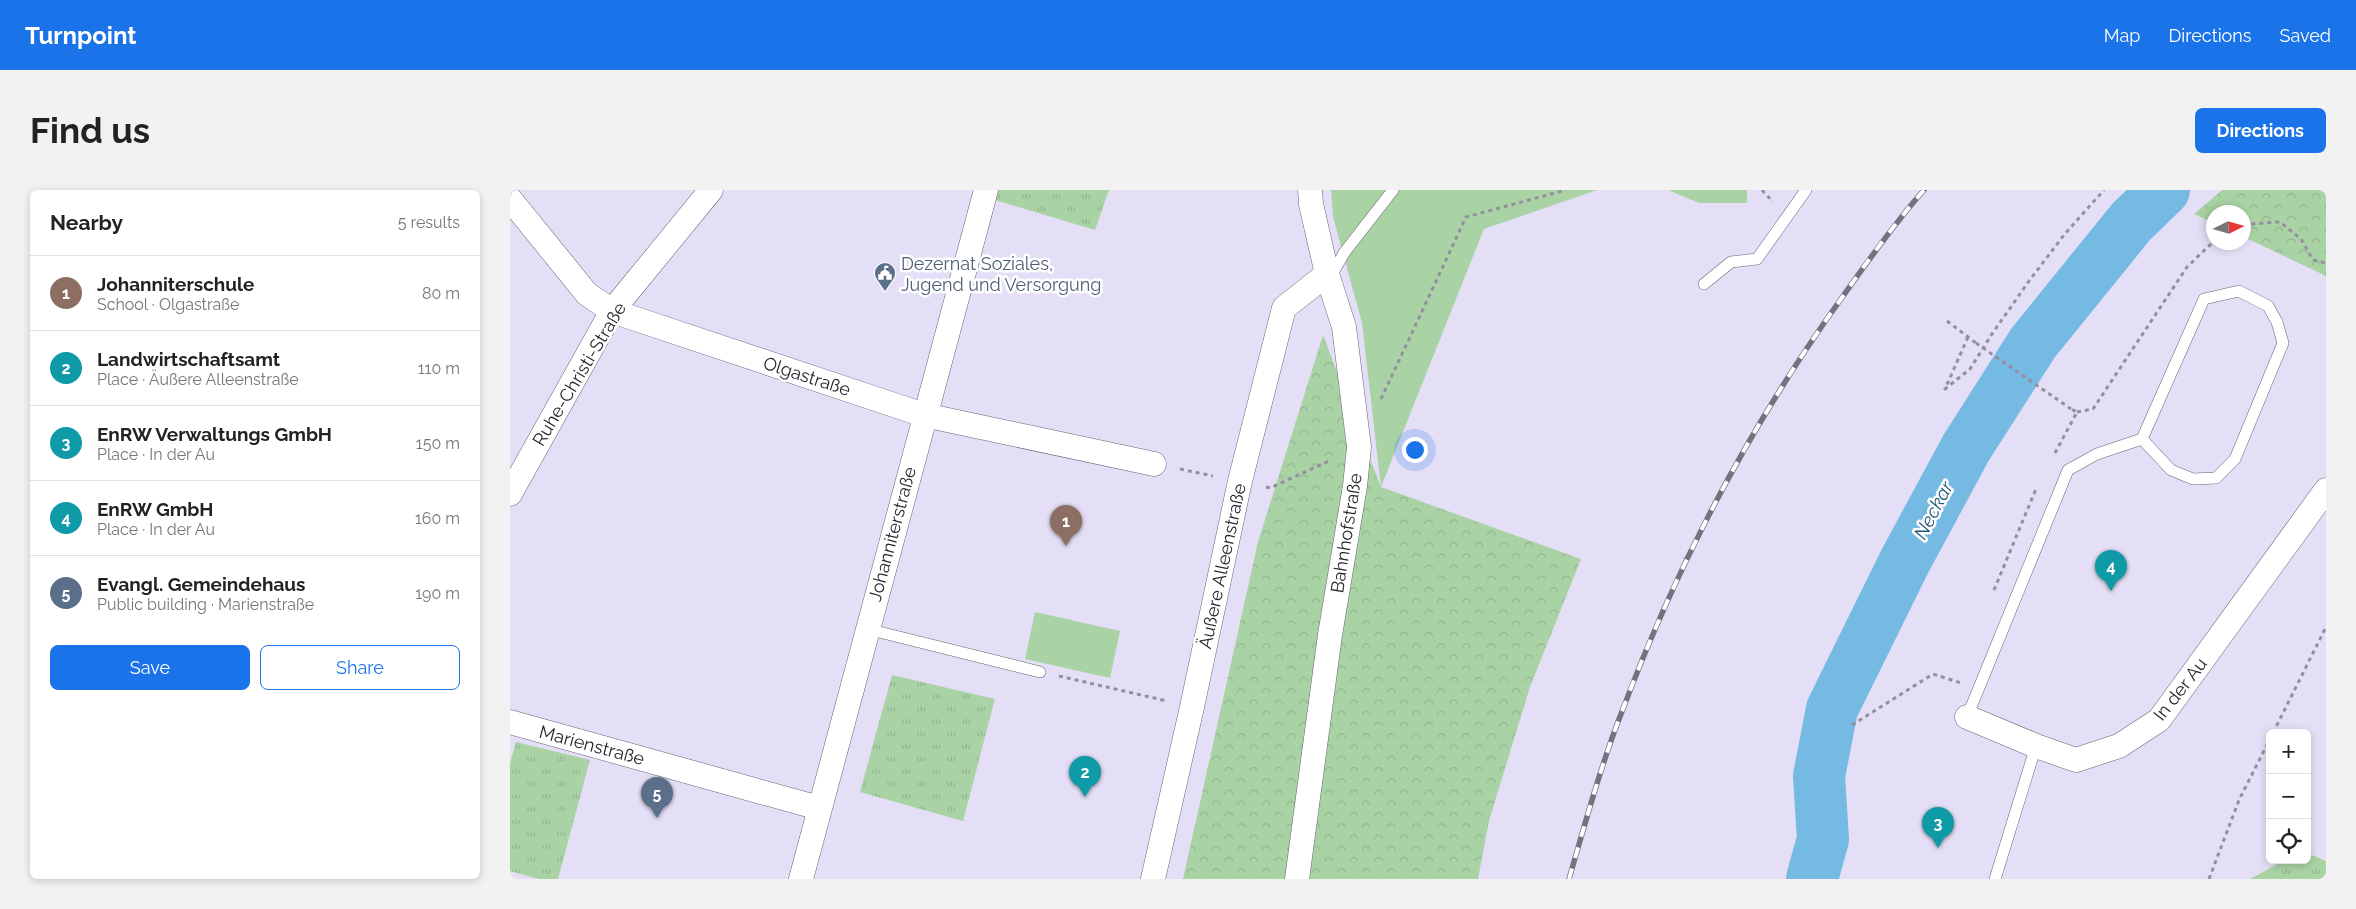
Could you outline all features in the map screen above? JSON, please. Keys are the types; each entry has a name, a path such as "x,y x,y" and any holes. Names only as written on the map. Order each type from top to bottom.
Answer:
{"street":[{"name":"Ruhe-Christi-Straße","path":"510,494 612,311 712,190"},
{"name":"Johanniterstraße","path":"801,879 924,415 986,190"},
{"name":"Bahnhofstraße","path":"1297,879 1330,635 1356,486 1359,447 1344,327 1328,277 1311,204 1310,190"},
{"name":"Olgastraße","path":"510,199 587,294 612,311 924,415 1154,464"},
{"name":"Äußere Alleenstraße","path":"1153,879 1240,481 1284,308 1328,277"},
{"name":"In der Au","path":"1967,717 2036,746 2076,760 2119,746 2159,720 2326,490"},
{"name":"Marienstraße","path":"510,722 819,808"}],"lane":[{"path":"1328,277 1344,253 1393,190"},
{"path":"1704,284 1731,262 1757,260 1806,190"},
{"path":"1967,717 2068,470 2097,454 2142,439 2204,299 2239,291 2268,306 2277,322 2283,343 2235,459 2216,478 2193,479 2171,470 2142,439"},
{"path":"867,629 1040,672"},
{"path":"1995,879 2036,746"}],"path":[{"path":"1379,403 1466,216 1566,190"},
{"path":"1762,190 1777,206"},
{"path":"1968,337 1946,389 1970,369 2029,281 2064,235 2104,190"},
{"path":"2251,224 2280,222 2301,239 2313,260 2326,263"},
{"path":"2077,412 2093,409 2187,267 2206,248"},
{"path":"1947,321 2071,409"},
{"path":"1270,488 1359,447"},
{"path":"2275,729 2326,627"},
{"path":"1040,672 1192,707"},
{"path":"1852,725 1933,674 1961,683"},
{"path":"2210,879 2239,800 2266,747"}],"green space":[{"path":"998,190 1109,190 1095,230 995,200"},
{"path":"1331,190 1597,190 1484,229 1381,487 1362,323 1333,217"},
{"path":"1668,190 1747,190 1747,203 1699,203"},
{"path":"2222,190 2326,190 2326,276 2251,240 2251,205 2206,205 2206,220 2194,214"},
{"path":"1323,335 1381,487 1581,559 1530,687 1489,821 1478,879 1183,879 1258,542"},
{"path":"1035,612 1120,631 1110,678 1025,659"},
{"path":"892,675 995,699 963,821 860,792"},
{"path":"516,742 590,760 558,879 539,879 510,871 510,763"},
{"path":"2311,855 2326,861 2326,879 2250,879 2278,864 2311,864"}],"waterway":[{"name":"Neckar","path":"1812,879 1823,839 1819,776 1832,709 1905,561 1966,448 2033,343 2131,222 2164,190"}],"railway":[{"path":"1569,879 1613,734 1642,659 1717,499 1745,448 1807,348 1881,243 1924,190"}],"place":[{"name":"Dezernat Soziales, Jugend und Versorgung","path":"885,292"},
{"name":"Johanniterschule","path":"1066,546"},
{"name":"EnRW GmbH","path":"2111,591"},
{"name":"Landwirtschaftsamt","path":"1085,797"},
{"name":"Evangl. Gemeindehaus","path":"657,818"},
{"name":"EnRW Verwaltungs GmbH","path":"1938,848"}]}
